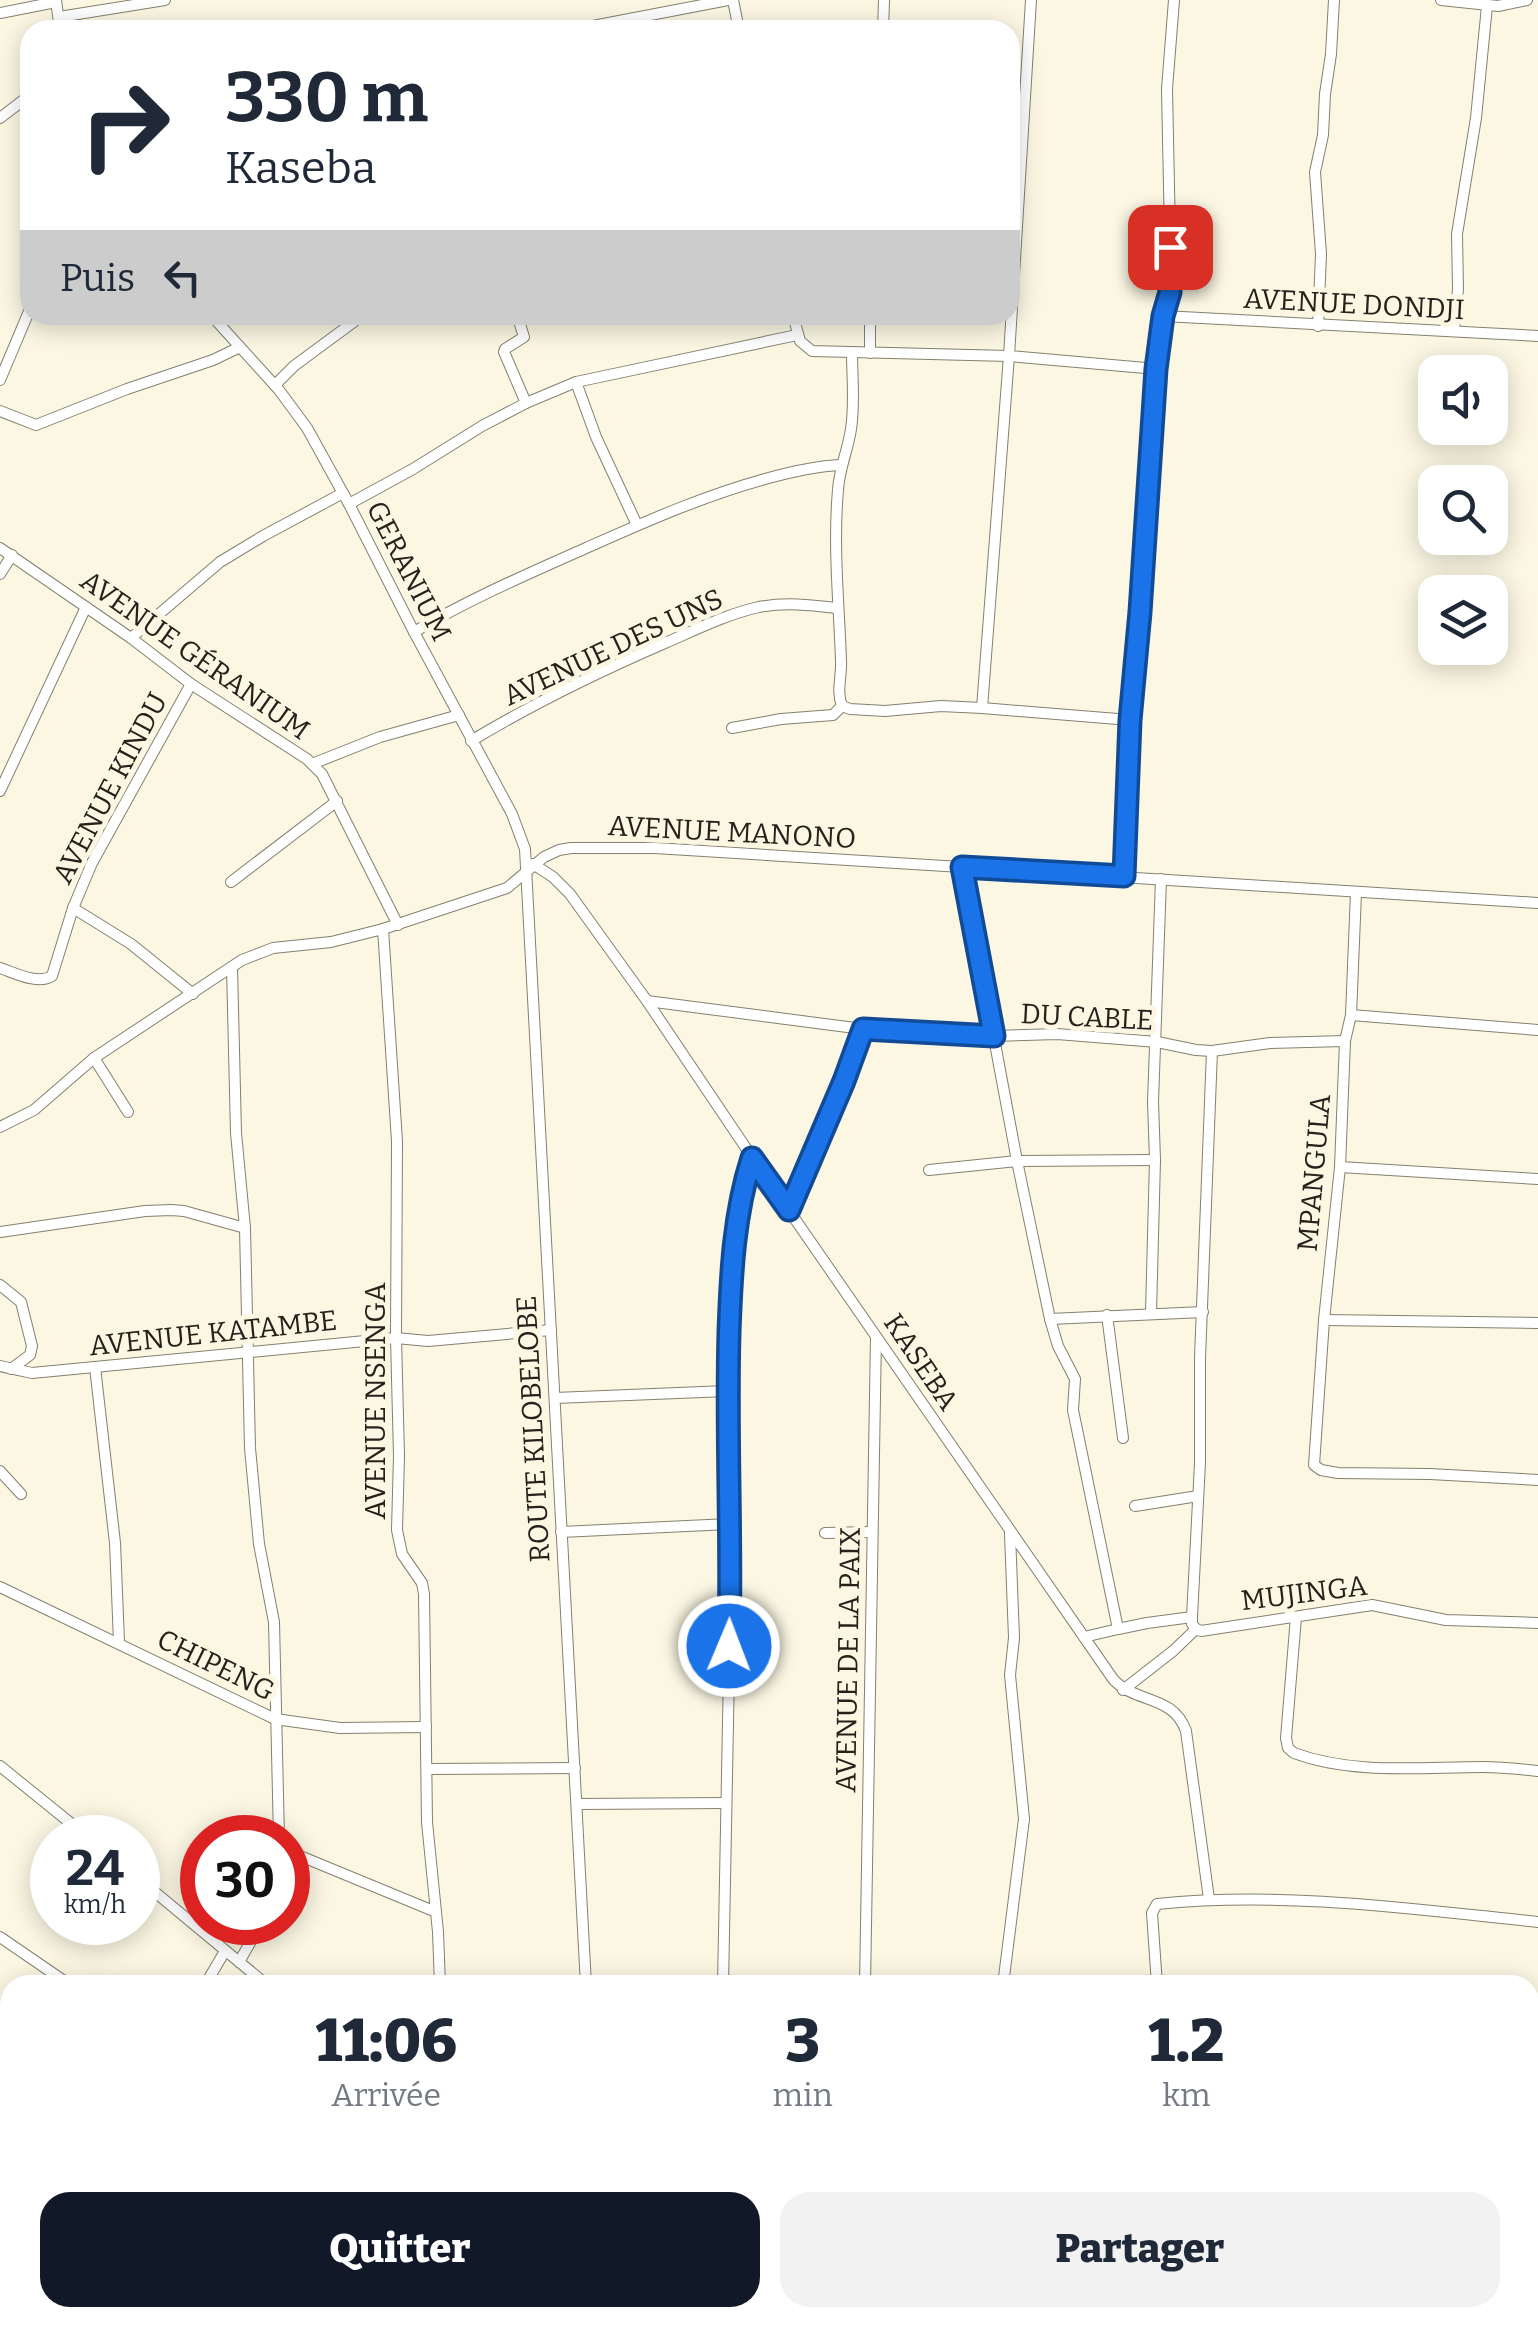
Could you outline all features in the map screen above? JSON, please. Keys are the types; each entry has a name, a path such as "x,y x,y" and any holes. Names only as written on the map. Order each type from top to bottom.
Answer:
{"street":[{"path":"59,17 123,3 164,0"},
{"path":"625,20 731,0"},
{"path":"1020,186 1031,0"},
{"path":"1124,876 1130,720 1156,369 1171,283 1166,106 1174,0"},
{"path":"1318,326 1321,254 1315,172 1324,129 1334,0"},
{"path":"1442,0 1488,6 1527,0"},
{"path":"0,12 56,1 59,20"},
{"path":"1454,331 1457,234 1476,118 1488,6"},
{"path":"0,118 20,103"},
{"name":"AVENUE DONDJI","path":"1163,316 1538,336"},
{"path":"0,380 23,325"},
{"name":"GERANIUM","path":"220,325 296,410 347,498 518,827 530,868"},
{"path":"275,385 349,325"},
{"path":"520,325 524,337 504,352 526,403"},
{"path":"796,325 802,346 812,351 1010,356 1156,369"},
{"path":"870,325 870,353"},
{"path":"982,708 1012,325"},
{"path":"131,638 220,562 263,536 413,470 526,403 576,382 799,338"},
{"path":"0,411 36,426 240,347"},
{"path":"842,706 838,693 842,664 837,608 837,509 852,412 852,352"},
{"path":"576,382 596,437 637,525"},
{"path":"414,632 466,602 723,491 801,471 841,466"},
{"name":"AVENUE GÉRANIUM","path":"0,548 191,684 312,764 337,801 398,925"},
{"path":"0,574 12,556"},
{"name":"AVENUE DES UNS","path":"471,740 589,676 702,627 768,606 837,608"},
{"path":"0,791 86,607"},
{"name":"AVENUE KINDU","path":"0,968 40,980 48,980 54,972 73,908 98,851 191,684"},
{"path":"842,706 886,711 941,706 1130,720"},
{"path":"732,728 781,719 833,716 842,706"},
{"path":"312,764 380,737 459,714"},
{"path":"231,882 337,801"},
{"name":"AVENUE MANONO","path":"0,1127 34,1110 94,1058 242,960 273,948 331,942 398,925 508,888 559,850 655,848 1538,902"},
{"path":"962,867 1050,1319 1075,1379 1074,1417 1118,1630"},
{"name":"KASEBA","path":"530,868 553,877 570,894 1010,1533 1123,1690"},
{"name":"ROUTE KILOBELOBE","path":"530,868 586,1975"},
{"path":"1151,1313 1160,880"},
{"name":"MPANGULA","path":"1356,893 1351,1014 1345,1040 1340,1168 1324,1320 1316,1468 1338,1473 1538,1480"},
{"path":"73,908 131,944 194,994"},
{"name":"AVENUE NSENGA","path":"383,929 397,1141 397,1530 402,1554 424,1588 426,1769 439,1975"},
{"path":"232,966 250,1448 259,1544 274,1622 278,1815"},
{"name":"DU CABLE","path":"646,1001 863,1029 994,1036 1057,1034 1157,1042 1196,1050 1345,1040"},
{"path":"1351,1014 1538,1030"},
{"path":"789,1210 863,1029"},
{"path":"1123,1690 1173,1651 1194,1623 1212,1050"},
{"path":"94,1058 128,1112"},
{"path":"723,1975 730,1603 727,1391 734,1254 752,1158"},
{"path":"929,1170 1017,1161 1155,1160"},
{"path":"1340,1168 1538,1178"},
{"path":"0,1232 171,1210 244,1228"},
{"path":"0,1285 21,1302 32,1346 30,1354 6,1368"},
{"path":"1050,1319 1203,1312"},
{"path":"1107,1316 1123,1438"},
{"path":"1324,1320 1538,1323"},
{"name":"AVENUE KATAMBE","path":"6,1368 32,1372 396,1338 428,1340 551,1330"},
{"name":"AVENUE DE LA PAIX","path":"865,1975 876,1336"},
{"path":"95,1367 114,1543 119,1642"},
{"path":"555,1398 727,1391"},
{"path":"0,1471 21,1494"},
{"path":"1135,1506 1198,1496"},
{"path":"561,1532 729,1524"},
{"path":"825,1533 872,1532"},
{"path":"1004,1975 1024,1819 1010,1675 1014,1638 1010,1533"},
{"name":"CHIPENG","path":"0,1588 276,1719 340,1728 426,1727"},
{"name":"MUJINGA","path":"1084,1637 1147,1622 1194,1623 1201,1630 1372,1605 1446,1620 1538,1623"},
{"path":"1296,1617 1286,1738 1294,1753 1346,1765 1538,1771"},
{"path":"1123,1690 1173,1710 1183,1722 1210,1898"},
{"path":"0,1766 60,1815"},
{"path":"426,1769 575,1768"},
{"path":"577,1804 726,1803"},
{"path":"310,1859 436,1912"},
{"path":"160,1896 255,1975"},
{"path":"1155,1975 1152,1908 1157,1904 1210,1898 1325,1902 1538,1922"},
{"path":"0,1937 55,1975"},
{"path":"239,1962 249,1945"},
{"path":"211,1975 225,1950"}],"route":[{"path":"729,1646 730,1306 737,1224 752,1158 789,1210 863,1029 994,1036 962,867 1124,876 1130,720 1150,445 1156,369 1170,292 1170,247"}]}
